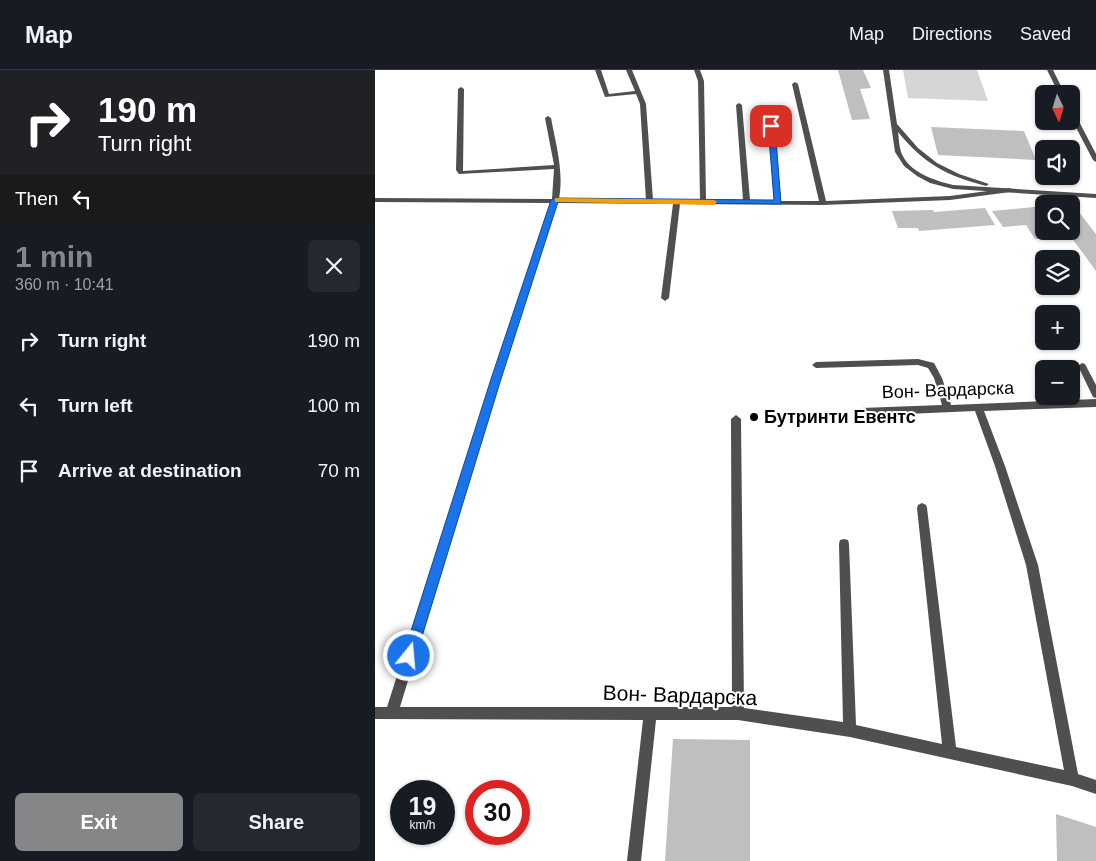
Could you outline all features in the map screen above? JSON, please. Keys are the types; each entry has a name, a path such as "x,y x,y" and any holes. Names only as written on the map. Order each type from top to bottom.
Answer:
{"street":[{"path":"598,70 607,96 638,92"},
{"path":"629,70 643,104 650,201"},
{"path":"697,70 701,81 703,202"},
{"path":"887,70 898,152 906,165 919,175 932,182 953,187 1096,196"},
{"path":"1050,70 1058,85"},
{"path":"795,84 823,203"},
{"path":"461,89 459,170 461,173 557,167"},
{"path":"739,104 747,202"},
{"path":"770,107 778,203"},
{"path":"392,712 496,379 555,200 558,186 557,167 548,118"},
{"path":"895,126 915,150 927,161 942,170 971,181 1010,190"},
{"path":"1080,129 1096,160"},
{"path":"375,200 823,203 950,198 1010,190"},
{"path":"665,298 677,202"},
{"path":"816,365 918,362 931,365 938,378 948,409"},
{"path":"1082,366 1096,394"},
{"name":"Вон- Вардарска","path":"861,412 1096,403"},
{"path":"978,408 1000,466 1032,564 1072,780"},
{"path":"736,419 739,714"},
{"path":"922,508 950,752"},
{"path":"844,544 850,730"},
{"name":"Вон- Вардарска","path":"375,713 739,714 850,730 1096,787"},
{"path":"634,861 650,713"}],"shaded area":[{"path":"903,70 977,70 988,101 908,98"}],"building":[{"path":"838,70 863,70 871,88 860,89 870,119 852,120"},
{"path":"931,127 1024,131 1035,160 938,155"},
{"path":"1035,207 1035,239 1026,225 1003,227 992,211"},
{"path":"985,208 995,225 919,231 918,228 898,228 892,211 933,210 934,212"},
{"path":"1080,214 1096,234 1096,271 1073,240 1080,240"},
{"path":"673,739 750,740 750,861 665,861"},
{"path":"1056,814 1096,827 1096,861 1057,861"}],"slow traffic":[{"path":"558,200 714,202"}],"place":[{"name":"Бутринти Евентс","path":"754,417"}],"route":[{"path":"409,656 496,379 555,200 778,203 771,126"}]}
